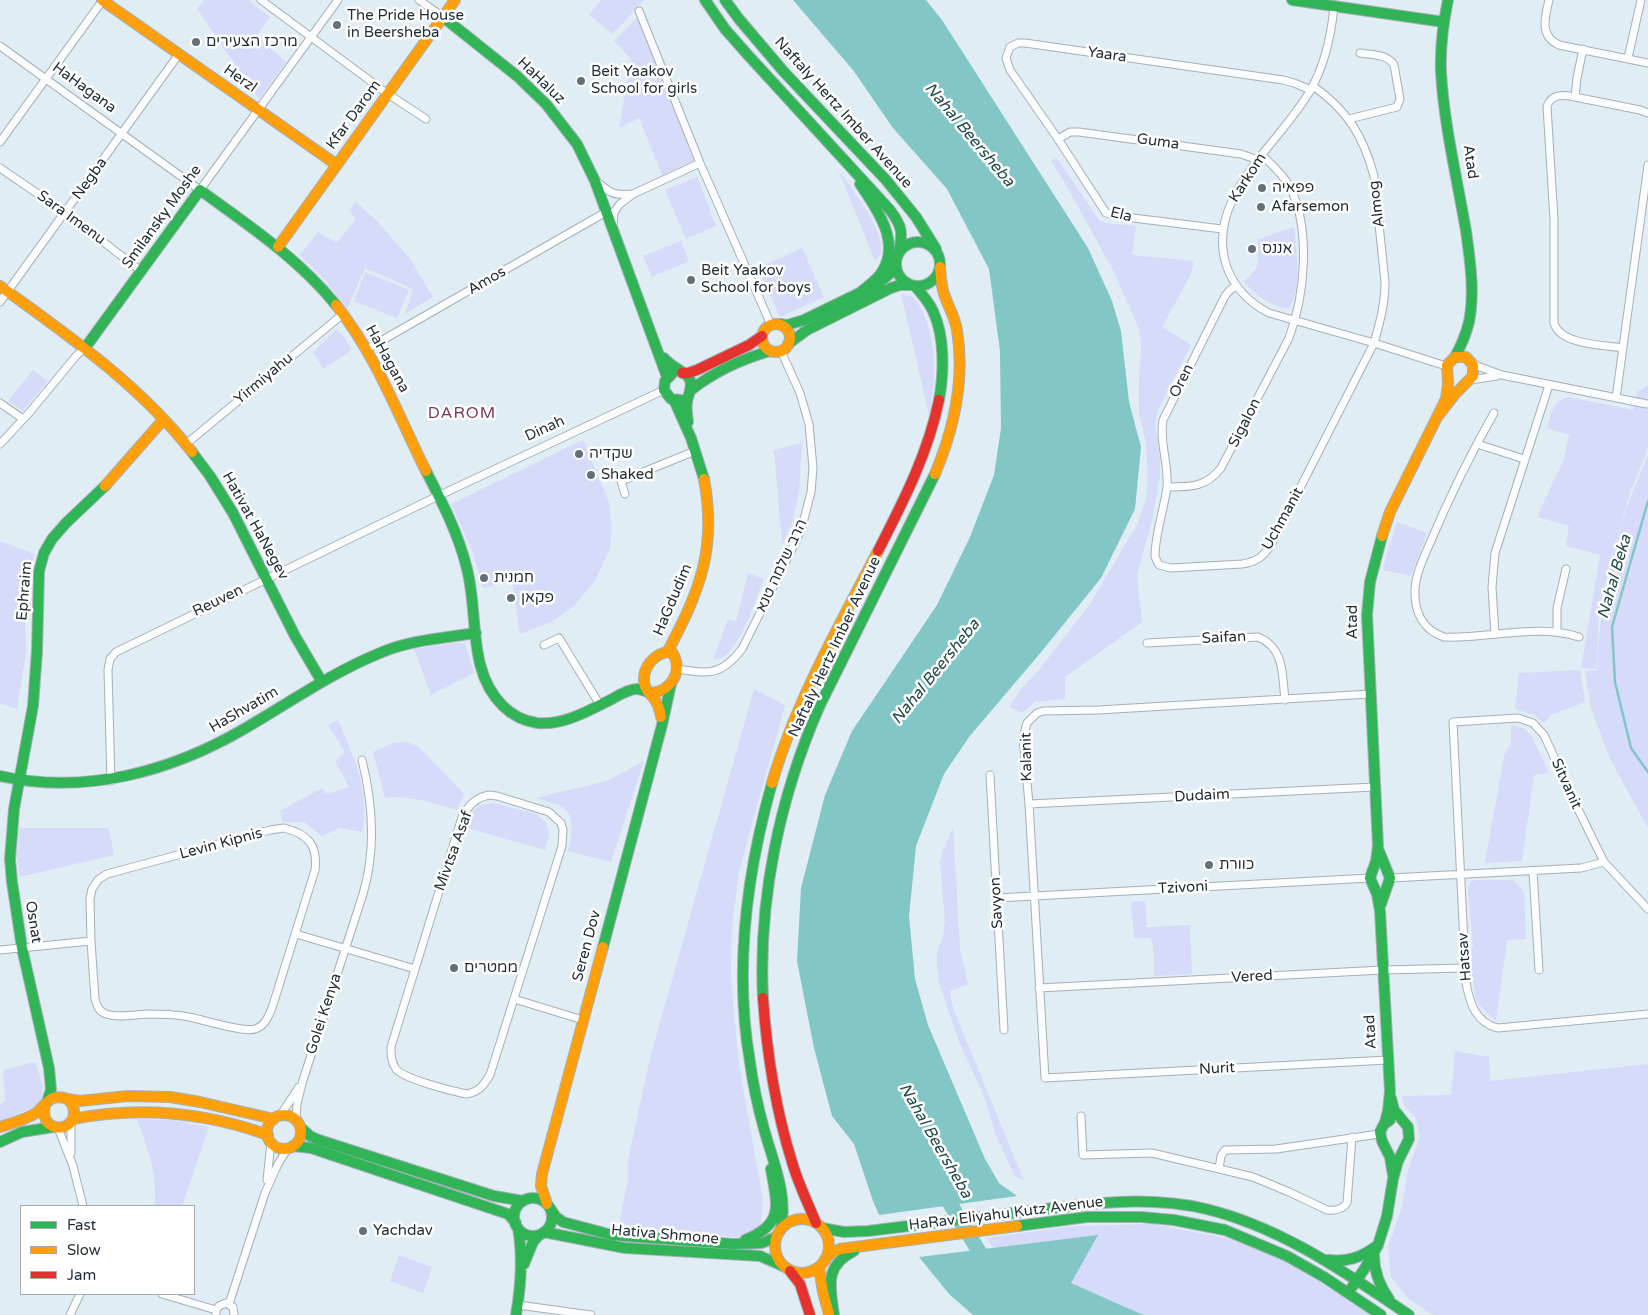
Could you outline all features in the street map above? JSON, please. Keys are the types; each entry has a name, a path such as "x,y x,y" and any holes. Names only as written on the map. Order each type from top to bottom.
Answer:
{"street":[{"path":"0,142 102,0"},
{"name":"Herzl","path":"102,0 337,165"},
{"path":"261,0 388,94 426,118"},
{"name":"Smilansky Moshe","path":"0,444 84,348 338,0"},
{"name":"HaHaluz","path":"420,0 517,76 546,104 576,144 595,180 606,212"},
{"name":"Kfar Darom","path":"278,247 455,0"},
{"name":"Naftaly Hertz Imber Avenue","path":"705,0 725,29 746,54 874,192 899,224 902,231 900,252"},
{"name":"Naftaly Hertz Imber Avenue","path":"725,0 738,19 765,50 886,180 916,217 936,249"},
{"path":"1292,0 1444,22"},
{"name":"Atad","path":"1448,0 1441,48 1442,82 1466,233 1470,272 1467,344 1470,360"},
{"path":"1549,0 1545,22 1545,31 1548,37 1559,44 1648,63"},
{"path":"1628,58 1641,0"},
{"name":"Karkom","path":"1334,7 1330,43 1312,88 1260,158 1233,198 1225,216 1222,229 1225,262 1236,286 1256,307 1295,322 1374,343 1446,366"},
{"path":"638,11 700,163 775,325 786,329 788,332 789,340 780,348"},
{"name":"Yaara","path":"1058,140 1010,70 1007,64 1007,52 1010,47 1025,43 1283,80 1312,88"},
{"name":"HaHagana","path":"0,46 278,247 320,288 343,314 367,349 438,496 464,556 473,602 479,665 484,680 500,702 517,716 537,722 555,722 575,717 636,689 649,692"},
{"path":"1575,97 1583,49"},
{"path":"1349,119 1397,107 1400,99 1392,61 1384,57 1360,52"},
{"name":"Negba","path":"0,302 4,289 66,213 179,54"},
{"name":"Almog","path":"1312,88 1334,102 1349,119 1366,150 1374,176 1385,282 1383,311 1374,343"},
{"path":"1623,348 1571,339 1558,331 1554,323 1554,220 1547,110 1548,102 1553,98 1563,96 1648,113"},
{"name":"Guma","path":"1058,140 1070,132 1079,132 1260,158"},
{"name":"Ela","path":"1058,140 1106,213 1222,229"},
{"path":"1260,158 1284,178 1290,188 1298,214 1304,260 1295,322"},
{"path":"844,160 877,210 884,224 890,244 889,254 881,273 862,291"},
{"path":"667,378 612,222 614,212 620,204 634,194 700,163"},
{"path":"1616,398 1648,165"},
{"name":"Sara Imenu","path":"0,168 66,213 141,271"},
{"path":"595,180 611,193 621,195 634,194"},
{"path":"606,212 616,235"},
{"name":"Amos","path":"367,349 606,212"},
{"path":"917,241 936,249 940,267 934,279 928,284 900,285 891,288 807,330 780,348 759,354 702,381 683,399 674,400 664,390 667,378 673,373 688,373 697,370 749,345 762,336 765,329 775,325 787,325 804,320 884,280 894,270 904,246 917,241"},
{"path":"896,262 898,274 913,285"},
{"name":"Naftaly Hertz Imber Avenue","path":"819,1226 798,1181 772,1088 766,1047 761,985 766,896 780,822 788,792 809,732 831,682 928,490 950,435 960,377 959,351 954,316 942,286 940,267"},
{"name":"Naftaly Hertz Imber Avenue","path":"779,1233 785,1213 784,1200 755,1092 748,1049 744,986 746,921 753,863 771,786 793,725 819,667 912,483 933,430 942,385 942,352 937,321 932,309 913,285"},
{"name":"Oren","path":"1167,487 1167,470 1162,435 1163,420 1225,296 1236,286"},
{"name":"Hativat HaNegev","path":"4,289 84,348 136,392 186,444 222,494 238,521 268,577 292,630 322,682"},
{"name":"Yirmiyahu","path":"186,444 343,314"},
{"name":"Sigalon","path":"1167,487 1197,486 1212,479 1221,468 1289,338 1295,322"},
{"name":"Atad","path":"1455,357 1468,329"},
{"path":"762,336 764,344 780,348"},
{"name":"Uchmanit","path":"1167,487 1155,551 1156,562 1159,565 1171,568 1242,564 1256,561 1262,557 1271,545 1374,343"},
{"name":"הרב שלמה טנא","path":"677,669 699,673 711,672 722,669 732,662 742,649 802,527 811,492 812,444 800,393 780,348"},
{"path":"658,350 667,362 686,375 691,381 690,392"},
{"path":"1502,375 1486,376 1456,384 1447,377 1446,366 1449,360 1461,356 1502,375 1647,404"},
{"path":"1469,381 1474,372 1470,360"},
{"name":"Atad","path":"1403,1122 1394,1110 1390,1091 1380,911 1377,894 1371,878 1376,861 1377,842 1367,615 1373,564 1390,512 1446,399 1447,377"},
{"name":"Atad","path":"1438,416 1454,394 1469,381"},
{"path":"1494,634 1492,587 1494,560 1549,385"},
{"name":"Dinah","path":"438,496 664,390"},
{"name":"HaGdudim","path":"668,651 698,585 706,560 709,540 708,501 693,446 687,411 690,392"},
{"name":"HaGdudim","path":"674,400 693,446"},
{"path":"0,403 23,419"},
{"path":"1494,413 1450,497 1426,552 1417,578 1416,608 1424,624 1436,634 1444,637 1557,632 1579,637"},
{"name":"Ephraim","path":"19,779 33,706 37,651 39,571 44,552 66,523 103,489 163,420"},
{"path":"1477,444 1524,460"},
{"path":"625,494 621,481 693,446"},
{"name":"Reuven","path":"111,781 108,670 110,659 116,652 438,496"},
{"path":"1557,632 1558,608 1566,569"},
{"name":"HaShvatim","path":"0,776 67,784 111,781 157,770 200,752 244,729 361,661 389,649 424,641 476,633"},
{"name":"Saifan","path":"1147,643 1258,636 1277,652 1282,672 1285,700"},
{"path":"544,645 559,638 600,705"},
{"path":"662,652 672,652 677,660 677,669 671,684 660,692 649,692 644,682 644,674 648,664 656,656 662,652"},
{"name":"HaHagana","path":"622,694 644,674"},
{"name":"Seren Dov","path":"549,1206 541,1186 542,1174 662,726 671,684"},
{"name":"Seren Dov","path":"649,692 657,700 662,726"},
{"name":"Kalanit","path":"1045,1078 1029,804 1023,738 1027,723 1037,713 1051,710 1098,710 1370,694"},
{"name":"Sitvanit","path":"1453,722 1518,718 1533,723 1544,735 1576,807 1604,862 1648,909"},
{"name":"Hatsav","path":"1453,722 1466,983 1469,1002 1476,1015 1490,1026 1498,1028 1648,1014"},
{"path":"345,948 370,867 371,804 362,760"},
{"name":"Savyon","path":"990,775 1004,1030"},
{"name":"Osnat","path":"19,779 14,809 10,859 22,948 49,1068 51,1089 46,1104"},
{"name":"Dudaim","path":"1029,804 1374,787"},
{"name":"Mivtsa Asaf","path":"414,969 462,818 473,801 489,795 541,809 549,812 561,823 563,830 562,846 514,999"},
{"name":"Levin Kipnis","path":"284,828 294,830 304,836 310,843 316,862 296,934 272,1008 263,1025 256,1029 238,1029 201,1019 165,1014 115,1016 101,1012 97,1006 91,941 90,899 92,889 98,880 108,874 270,830 284,828"},
{"name":"Atad","path":"1377,842 1389,879 1381,899 1380,911"},
{"path":"1389,879 1379,868 1371,878 1378,889 1389,879 1580,868 1604,862"},
{"path":"1534,871 1539,970"},
{"name":"Tzivoni","path":"996,898 1371,878"},
{"path":"296,934 414,969 394,1036 391,1056 393,1063 397,1070 406,1076 456,1092 466,1094 476,1092 484,1085 490,1075 514,999 583,1020"},
{"path":"0,950 91,941"},
{"name":"Golei Kenya","path":"298,1124 297,1104 302,1080 345,948"},
{"name":"Vered","path":"1039,988 1383,970 1465,968"},
{"name":"Nurit","path":"1045,1078 1388,1060"},
{"name":"Osnat","path":"49,1068 65,1099"},
{"name":"Golei Kenya","path":"277,1117 292,1100 302,1080"},
{"name":"Atad","path":"1385,1122 1390,1091"},
{"path":"0,1127 30,1116 55,1097 80,1101 128,1096 170,1097 277,1117 289,1116 310,1136 319,1140 494,1196 525,1200 538,1198 549,1206 552,1222 533,1242 521,1272"},
{"path":"65,1099 72,1106 74,1114 70,1139 73,1166 83,1205"},
{"path":"46,1104 43,1114 44,1118 49,1125 55,1127 73,1166"},
{"path":"0,1142 22,1132 65,1126 72,1120 129,1110 168,1112 213,1119 251,1128 269,1138 280,1148 311,1148 508,1214 525,1234 535,1236 542,1233"},
{"path":"1081,1116 1083,1155 1152,1153 1253,1177 1327,1210 1338,1210 1344,1207 1348,1198 1352,1137"},
{"path":"265,1193 270,1166 269,1126 277,1117"},
{"path":"1393,1178 1390,1158 1379,1134 1385,1122 1394,1119 1403,1122 1410,1132 1393,1178 1387,1216 1376,1248 1373,1266 1376,1279 1394,1305"},
{"path":"229,1304 265,1193 278,1164 299,1140 298,1124"},
{"path":"733,1244 764,1232 775,1218 773,1186 765,1131"},
{"path":"1219,1169 1221,1156 1225,1150 1276,1149 1379,1134"},
{"path":"1385,1146 1396,1150 1406,1145"},
{"name":"Seren Dov","path":"525,1200 542,1174"},
{"path":"525,1200 519,1204 515,1213 521,1243 521,1272 517,1310 591,1315"},
{"name":"HaRav Eliyahu Kutz Avenue","path":"819,1226 844,1232 868,1231 1094,1204 1142,1202 1202,1209 1230,1216 1294,1242 1409,1315"},
{"name":"Hativa Shmone","path":"549,1206 556,1217 563,1222 612,1235 733,1244 762,1243 779,1233"},
{"name":"HaRav Eliyahu Kutz Avenue","path":"822,1263 833,1252 840,1249 1087,1217 1158,1218 1225,1230 1287,1256 1324,1277 1381,1315"},
{"path":"786,1268 806,1273 822,1263 828,1252 828,1243 826,1235 819,1226 809,1220 801,1219 787,1224 779,1233 774,1244 775,1252 786,1268 800,1284 810,1315"},
{"name":"Hativa Shmone","path":"542,1233 625,1248 760,1256 786,1268"},
{"path":"834,1315 830,1279 838,1260 844,1254 871,1246"},
{"path":"1323,1259 1340,1262 1350,1261 1360,1258 1376,1248"},
{"path":"1348,1293 1376,1248"},
{"path":"822,1263 823,1292 829,1315"},
{"path":"70,1315 80,1295"},
{"path":"165,1295 216,1313 221,1304 229,1304 234,1309 234,1315"}],"shaded area":[{"path":"204,0 248,0 270,17 256,36 286,62 259,99 197,9"},
{"path":"601,0 644,0 613,34 589,15"},
{"path":"638,17 694,161 662,175 639,118 619,128 631,59 614,41"},
{"path":"1057,158 1099,220 1105,223 1136,226 1132,255 1194,261 1192,272 1162,327 1191,345 1158,410 1155,422 1160,476 1152,521 1137,575 1142,622 1065,677 1065,699 1035,702 1022,713 1009,707 1021,689 1039,670 1090,604 1138,523 1146,498 1148,480 1146,444 1139,412 1141,346 1139,329 1114,272 1051,161"},
{"path":"838,169 866,209 878,232 881,252 875,261"},
{"path":"697,177 716,226 686,239 665,190"},
{"path":"355,201 377,221 410,259 433,297 405,314 413,289 365,268 347,309 325,280 300,255 318,232 337,243 356,219 350,211"},
{"path":"1294,227 1297,281 1293,301 1288,308 1275,305 1264,299 1244,282 1256,269 1258,239"},
{"path":"681,241 689,261 652,277 643,256"},
{"path":"802,248 824,297 780,317 758,268"},
{"path":"365,272 409,290 397,318 354,301"},
{"path":"901,294 911,296 920,306 932,341 934,377 929,414"},
{"path":"336,330 342,334 352,350 323,369 313,352"},
{"path":"33,370 48,381 23,411 8,401"},
{"path":"1648,385 1648,448 1630,493 1610,561 1599,614 1596,669 1581,668 1600,555 1566,546 1569,526 1538,517 1563,462 1569,435 1547,428 1549,419 1559,401 1568,397 1633,410 1637,392"},
{"path":"583,440 609,502 612,529 610,549 594,582 575,605 553,621 520,634 512,581 483,588 472,550 451,504"},
{"path":"802,443 799,491 792,523 782,544 774,450"},
{"path":"1648,455 1648,828 1611,761 1591,709 1585,671 1597,670 1600,625 1612,559 1624,515"},
{"path":"1397,522 1427,533 1411,576 1383,570"},
{"path":"0,541 35,554 27,576 26,652 17,709 0,703"},
{"path":"748,573 764,579 752,609 737,642 731,650 722,658 713,660 728,619 736,622"},
{"path":"465,643 474,673 431,695 414,649"},
{"path":"1580,670 1585,702 1551,715 1544,723 1534,715 1515,709 1519,673"},
{"path":"754,689 785,705 739,871 732,926 731,975 734,1015 739,1065 763,1200 760,1230 738,1237 618,1228 628,1180 628,1160 650,1058"},
{"path":"338,720 359,774 364,803 362,832 340,828 322,836 304,822 283,822 280,811 322,788 326,794 349,787 335,761 345,752 328,725"},
{"path":"1511,725 1525,729 1532,737 1549,773 1534,775 1522,861 1485,863 1504,756 1511,743"},
{"path":"407,742 419,747 464,794 457,810 413,799 385,798 373,752 393,743"},
{"path":"644,761 611,862 568,851 572,823 568,813 559,805 535,798 607,781"},
{"path":"494,803 537,814 547,824 549,835 545,850 467,828 471,814 479,805"},
{"path":"953,827 960,949 968,984 950,991 953,1008 1024,1181 1014,1175 996,1135 983,1093 960,1045 940,986 937,952 943,936 945,920 940,863 943,850"},
{"path":"19,828 109,828 114,855 19,877 17,854"},
{"path":"1475,880 1513,880 1521,887 1524,894 1526,939 1507,940 1496,1021 1477,1002 1474,990 1470,958 1473,945 1468,889 1470,882"},
{"path":"1145,901 1147,927 1190,925 1192,974 1154,976 1153,945 1150,938 1134,938 1131,902"},
{"path":"1455,1051 1489,1057 1490,1081 1648,1064 1648,1315 1433,1315 1409,1299 1391,1277 1388,1247 1402,1207 1408,1170 1420,1137 1416,1118 1404,1105 1402,1096 1451,1095"},
{"path":"35,1062 43,1086 41,1101 32,1108 0,1121 0,1105 5,1101 3,1070"},
{"path":"137,1119 172,1120 209,1127 182,1205 155,1205 155,1183 145,1140"},
{"path":"1152,1224 1231,1239 1287,1262 1370,1315 1099,1315 1026,1292 986,1238 1074,1226"},
{"path":"399,1255 432,1267 423,1293 390,1281"}],"water":[{"path":"793,0 926,0 942,20 1088,248 1112,301 1121,331 1129,402 1141,447 1135,509 1101,578 969,737 944,774 916,846 909,916 915,979 928,1025 985,1159 999,1183 1017,1196 879,1215 854,1144 832,1116 814,1048 797,961 801,888 825,795 852,731 937,605 970,537 994,475 1001,428 1000,351 989,269 947,189 893,128 853,70"},
{"path":"1098,1235 1071,1283 1143,1315 973,1315 949,1294 919,1257"}],"waterway":[{"name":"Nahal Beka","path":"1648,501 1612,627 1615,682 1631,748 1648,772"},
{"name":"Nahal Beersheba","path":"940,1187 989,1268"}],"traffic: fast":[{"path":"705,0 725,29 747,54 890,210 897,220 900,229 899,251"},
{"path":"725,0 784,72 886,180 916,217 936,249"},
{"path":"1292,0 1444,22"},
{"path":"1448,0 1441,45 1441,72 1448,132 1466,231 1472,288 1469,322 1455,357"},
{"path":"443,17 517,76 546,104 577,144 595,181 667,377"},
{"path":"860,184 884,226 889,249 887,261 882,272 862,291"},
{"path":"85,348 200,190 289,257 336,305"},
{"path":"922,242 934,248 939,255 940,264 939,273 934,280 927,285 914,286 906,283 899,276 896,260 899,252 906,245 922,242"},
{"path":"780,324 787,325 804,320 878,284 894,270 896,262"},
{"path":"788,344 807,330 891,288 900,285 911,285"},
{"path":"915,286 931,308 940,332 942,378 939,400"},
{"path":"691,390 709,377 729,367 770,351"},
{"path":"664,358 689,378 691,387 687,404 688,422"},
{"path":"672,374 665,381 664,390 671,399 681,400"},
{"path":"674,400 691,438 704,479"},
{"path":"192,452 210,476 233,513 295,636 322,682"},
{"path":"426,471 464,556 471,587 479,659 484,676 492,692 503,706 514,715 523,719 537,723 547,723 566,720 576,716 624,692 638,689 648,692"},
{"path":"763,998 762,961 768,886 783,812 794,775 820,705 935,474"},
{"path":"47,1102 51,1089 49,1068 22,948 12,882 10,859 14,809 33,706 37,651 39,571 44,553 52,539 66,523 105,486"},
{"path":"1382,536 1370,582 1367,615 1378,846 1376,861 1370,878 1377,894 1380,911 1390,1091 1385,1122"},
{"path":"0,776 64,783 95,781 157,768 216,744 327,679 380,653 415,642 476,633"},
{"path":"603,947 662,725 671,684"},
{"path":"772,783 763,817 750,886 743,957 743,992 745,1027 754,1088 783,1203 781,1229"},
{"path":"1379,851 1390,878 1381,904"},
{"path":"1348,1293 1378,1245 1387,1216 1398,1161 1409,1139 1408,1127 1394,1110 1391,1098"},
{"path":"1390,1120 1384,1124 1380,1132 1390,1157 1393,1175"},
{"path":"0,1142 22,1132 53,1127"},
{"path":"301,1128 310,1136 319,1140 494,1196 523,1201"},
{"path":"293,1146 311,1148 508,1214 516,1223"},
{"path":"745,1240 767,1227 775,1212 776,1203 771,1169"},
{"path":"533,1198 546,1204 552,1217 546,1230 533,1236 520,1230 514,1217 520,1204 533,1198"},
{"path":"822,1228 844,1232 868,1231 1110,1202 1158,1202 1182,1205 1234,1217 1287,1239 1337,1268 1409,1315"},
{"path":"550,1208 556,1217 563,1222 612,1235 733,1244 762,1243 776,1237"},
{"path":"1017,1226 1087,1217 1141,1217 1174,1220 1225,1230 1287,1256 1324,1277 1381,1315"},
{"path":"516,1315 521,1272 518,1228"},
{"path":"544,1232 625,1248 760,1256 783,1266"},
{"path":"524,1264 533,1242 539,1235"},
{"path":"1328,1260 1353,1258 1375,1247"},
{"path":"834,1315 831,1295 833,1270 844,1257 854,1251"},
{"path":"1374,1255 1378,1278 1382,1289 1389,1299"}],"traffic: slow":[{"path":"102,0 337,165"},
{"path":"278,247 455,0"},
{"path":"935,474 952,422 959,385 960,367 957,330 943,291 940,267"},
{"path":"0,286 102,362 150,405 192,452"},
{"path":"336,305 375,365 426,471"},
{"path":"776,324 786,328 790,338 786,348 776,352 766,348 762,338 766,328 776,324"},
{"path":"1382,536 1390,512 1446,399 1448,384 1447,365 1455,357 1466,357 1473,365 1473,376 1455,394 1438,416"},
{"path":"105,486 163,420"},
{"path":"668,651 689,608 703,568 707,548 708,527 704,479"},
{"path":"772,783 793,723 819,664 878,551"},
{"path":"651,693 665,688 674,678 677,666 672,652 660,654 650,662 645,673 645,687 657,703 661,717"},
{"path":"547,1204 541,1186 542,1174 603,947"},
{"path":"67,1099 80,1101 128,1096 170,1097 274,1119"},
{"path":"0,1127 32,1115 51,1099 58,1097 65,1098 73,1106 74,1114 72,1121 63,1127 50,1125 44,1116 45,1105"},
{"path":"73,1119 123,1113 172,1114 220,1121 268,1135"},
{"path":"284,1115 296,1120 301,1132 296,1144 284,1149 272,1144 267,1132 272,1120 284,1115"},
{"path":"802,1219 812,1221 821,1227 827,1236 829,1246 827,1256 821,1265 812,1271 802,1273 792,1271 783,1265 777,1256 775,1246 777,1236 783,1227 792,1221 802,1219"},
{"path":"825,1259 840,1249 1017,1226"},
{"path":"819,1267 829,1314"}],"traffic: jam":[{"path":"682,373 697,370 749,345 762,336"},
{"path":"878,551 921,459 939,400"},
{"path":"763,998 769,1061 776,1101 794,1170 816,1223"},
{"path":"790,1271 800,1284 810,1315"}],"place":[{"name":"The Pride House in Beersheba","path":"337,25"},
{"name":"מרכז הצעירים","path":"196,42"},
{"name":"Beit Yaakov School for girls","path":"581,81"},
{"name":"פפאיה","path":"1262,188"},
{"name":"Afarsemon","path":"1261,207"},
{"name":"אננס","path":"1252,249"},
{"name":"Beit Yaakov School for boys","path":"691,280"},
{"name":"שקדיה","path":"579,454"},
{"name":"Shaked","path":"591,475"},
{"name":"חמנית","path":"484,578"},
{"name":"פקאן","path":"511,598"},
{"name":"כוורת","path":"1209,865"},
{"name":"ממטרים","path":"454,968"},
{"name":"Yachdav","path":"363,1231"}],"district":[{"name":"DAROM","path":"462,414"}]}
